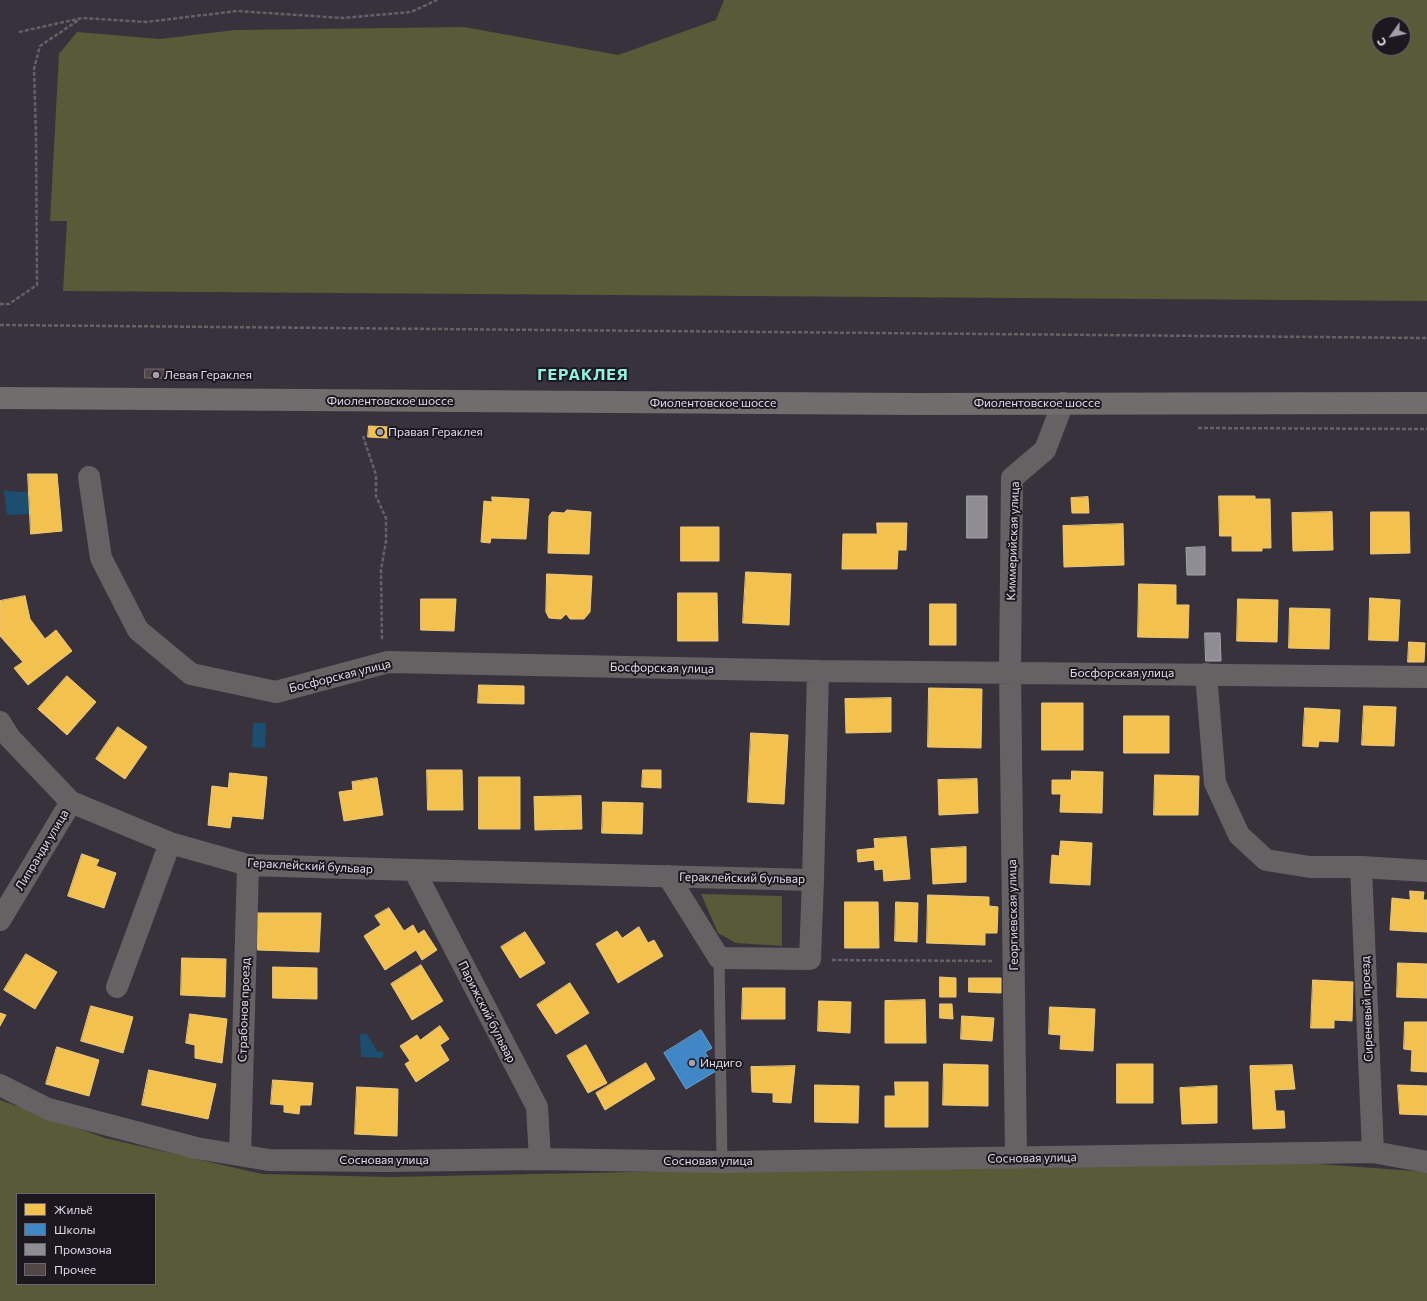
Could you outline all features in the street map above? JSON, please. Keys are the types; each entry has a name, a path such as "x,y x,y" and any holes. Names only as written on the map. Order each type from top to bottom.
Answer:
{"main road":[{"name":"Фиолентовское шоссе","path":"0,398 917,404 1427,403"}],"street":[{"name":"Киммерийская улица","path":"1010,672 1012,478 1045,450 1063,403"},
{"name":"Босфорская улица","path":"89,477 101,558 138,630 191,674 276,692 388,662 818,671 1427,677"},
{"path":"812,880 818,671"},
{"name":"Георгиевская улица","path":"1010,672 1016,1158"},
{"path":"1206,674 1215,783 1239,834 1266,860 1310,867 1361,867 1427,871"},
{"name":"Гераклейский бульвар","path":"0,722 10,738 71,802 170,843 248,864 414,870 812,880 810,959"},
{"name":"Липранди улица","path":"0,920 71,802"},
{"path":"117,987 170,843"},
{"name":"Страбонов проезд","path":"240,1155 248,864"},
{"name":"Сиреневый проезд","path":"1361,867 1373,1152"},
{"name":"Парижский бульвар","path":"414,870 537,1107 540,1159"},
{"name":"Гераклейский бульвар","path":"668,876 719,958"},
{"path":"719,958 810,959"},
{"name":"Сосновая улица","path":"0,1085 48,1109 196,1148 269,1160 385,1161 540,1159 722,1162 1373,1152 1427,1162"}],"lane":[{"path":"719,958 722,1162"}],"path":[{"path":"19,32 82,18 146,22 237,11 343,18 410,12 437,0"},
{"path":"0,304 9,304 37,285 34,69 40,46 82,18"},
{"path":"0,325 1427,338"},
{"path":"363,436 376,475 376,496 386,518 386,541 381,570 382,664"},
{"path":"810,959 1013,961"}],"green space":[{"path":"724,0 1427,0 1427,301 63,291 67,221 50,221 59,54 77,32 160,39 235,30 464,27 618,55 716,20"},
{"path":"701,894 782,896 782,946 736,943 718,933"},
{"path":"0,1100 105,1138 262,1174 392,1177 1253,1159 1427,1172 1427,1301 0,1301"}],"water":[{"path":"4,491 29,492 30,514 7,515"},
{"path":"253,723 266,723 265,748 252,747"},
{"path":"360,1034 367,1034 377,1051 384,1052 382,1058 361,1057"}],"building: Жильё":[{"path":"369,426 389,427 388,438 368,437"},
{"path":"28,474 57,474 62,531 31,534"},
{"path":"1219,496 1255,496 1255,499 1270,499 1271,548 1262,548 1262,551 1232,551 1232,536 1220,536"},
{"path":"492,497 529,499 526,539 491,538 490,543 481,542 484,501 492,502"},
{"path":"1088,497 1089,513 1072,513 1071,498"},
{"path":"567,510 591,512 589,554 548,553 549,516 552,512 564,513"},
{"path":"1332,512 1333,550 1293,551 1292,513"},
{"path":"1371,512 1409,512 1410,553 1371,554"},
{"path":"877,523 907,523 906,550 898,550 897,569 842,569 843,534 877,534"},
{"path":"1123,524 1124,565 1064,567 1063,526"},
{"path":"681,527 719,527 719,561 681,561"},
{"path":"746,572 791,574 789,625 743,623"},
{"path":"547,574 592,576 590,612 584,619 570,619 566,614 561,619 549,618 546,612"},
{"path":"1139,584 1176,585 1176,605 1189,605 1188,638 1138,637"},
{"path":"678,593 717,593 718,641 678,641"},
{"path":"25,596 30,619 45,639 56,630 72,651 28,685 14,668 23,662 0,636 0,601"},
{"path":"1370,598 1400,600 1398,641 1369,640"},
{"path":"421,599 456,599 454,631 421,630"},
{"path":"1238,599 1278,600 1277,642 1237,641"},
{"path":"930,604 956,604 956,645 930,645"},
{"path":"1290,608 1330,609 1329,649 1289,648"},
{"path":"1409,642 1425,643 1424,662 1408,662"},
{"path":"67,676 96,702 67,735 38,709"},
{"path":"479,685 524,686 524,704 478,703"},
{"path":"929,688 982,689 981,748 928,747"},
{"path":"891,698 891,732 846,733 845,699"},
{"path":"1042,703 1083,703 1083,750 1042,750"},
{"path":"1364,706 1396,707 1394,746 1362,745"},
{"path":"1305,708 1340,710 1338,742 1319,741 1318,747 1303,746"},
{"path":"1124,716 1169,716 1169,753 1124,753"},
{"path":"118,727 147,747 125,779 96,759"},
{"path":"751,733 788,735 784,804 748,802"},
{"path":"427,770 462,770 463,810 428,810"},
{"path":"643,770 661,770 661,788 642,787"},
{"path":"1072,771 1103,772 1102,813 1060,812 1061,794 1052,794 1052,780 1071,780"},
{"path":"230,773 267,777 263,819 232,816 230,828 208,825 212,786 228,788"},
{"path":"1155,775 1199,776 1198,815 1154,815"},
{"path":"479,777 520,777 520,829 479,829"},
{"path":"377,778 383,815 344,821 339,792 353,790 352,782"},
{"path":"977,779 978,813 939,815 938,780"},
{"path":"581,796 582,829 535,830 534,797"},
{"path":"603,802 643,803 642,834 602,833"},
{"path":"906,837 910,879 884,881 883,869 875,870 874,860 858,862 857,850 875,848 874,839"},
{"path":"1061,841 1092,843 1090,885 1050,883 1052,855 1059,856"},
{"path":"966,847 966,882 933,884 931,849"},
{"path":"82,854 99,860 96,866 116,873 104,908 68,896"},
{"path":"1410,891 1424,892 1423,900 1427,900 1427,932 1390,930 1392,898 1410,900"},
{"path":"928,895 989,897 989,906 998,907 997,933 985,933 985,945 927,943"},
{"path":"845,902 878,902 879,948 845,948"},
{"path":"896,902 918,903 917,942 895,941"},
{"path":"389,908 404,931 413,925 418,934 424,930 437,950 422,960 416,950 385,970 364,936 381,925 375,916"},
{"path":"257,913 321,913 319,952 258,950"},
{"path":"639,927 648,943 654,940 663,956 618,983 596,944 617,931 622,938"},
{"path":"525,932 545,963 520,978 501,947"},
{"path":"26,954 57,972 35,1009 4,990"},
{"path":"182,958 226,959 225,997 181,995"},
{"path":"1398,963 1427,964 1427,998 1397,997"},
{"path":"421,965 443,1001 412,1020 391,984"},
{"path":"273,967 317,968 317,999 273,998"},
{"path":"940,977 956,978 956,997 940,997"},
{"path":"969,978 1001,978 1001,993 969,992"},
{"path":"1313,980 1353,982 1352,1021 1334,1020 1334,1028 1311,1028"},
{"path":"570,983 589,1013 556,1034 537,1005"},
{"path":"743,988 785,988 785,1019 742,1019"},
{"path":"925,1000 926,1043 885,1043 885,1001"},
{"path":"819,1001 851,1002 850,1033 818,1031"},
{"path":"940,1004 952,1004 953,1019 940,1018"},
{"path":"91,1006 133,1017 123,1053 81,1041"},
{"path":"1050,1007 1095,1009 1093,1051 1060,1049 1061,1035 1049,1034"},
{"path":"0,1013 6,1015 0,1026"},
{"path":"190,1014 227,1019 222,1063 195,1058 195,1045 186,1043"},
{"path":"962,1016 994,1018 992,1041 961,1039"},
{"path":"1405,1022 1427,1022 1427,1072 1411,1071 1412,1050 1404,1049"},
{"path":"440,1026 449,1039 440,1045 449,1060 416,1082 405,1064 410,1061 400,1046 417,1035 420,1040"},
{"path":"586,1045 607,1083 588,1093 567,1056"},
{"path":"57,1047 99,1060 89,1096 46,1084"},
{"path":"646,1063 655,1079 605,1110 596,1093"},
{"path":"944,1064 988,1065 988,1106 943,1105"},
{"path":"1117,1064 1153,1064 1153,1103 1117,1103"},
{"path":"1292,1065 1295,1089 1274,1090 1276,1111 1284,1111 1285,1128 1253,1129 1250,1066"},
{"path":"795,1066 791,1103 773,1102 773,1093 752,1092 751,1067"},
{"path":"149,1070 216,1084 208,1119 142,1105"},
{"path":"273,1080 313,1083 311,1105 300,1105 299,1114 284,1112 284,1105 271,1104"},
{"path":"895,1082 928,1082 928,1127 885,1127 885,1096 895,1096"},
{"path":"815,1085 859,1086 858,1123 815,1122"},
{"path":"1398,1085 1427,1086 1427,1115 1400,1114"},
{"path":"1217,1086 1217,1123 1182,1124 1180,1088"},
{"path":"357,1087 398,1089 397,1136 355,1134"}],"building: Школы":[{"path":"701,1030 712,1048 705,1052 716,1071 686,1089 664,1053"}],"building: Промзона":[{"path":"967,496 987,496 987,538 967,538"},
{"path":"1205,547 1205,575 1187,575 1186,548"},
{"path":"1205,633 1220,633 1221,661 1206,661"}],"building: Прочее":[{"path":"145,369 164,369 166,378 145,378"}],"place":[{"name":"Левая Гераклея","path":"156,375"},
{"name":"Правая Гераклея","path":"380,432"},
{"name":"Индиго","path":"692,1063"}],"district":[{"name":"ГЕРАКЛЕЯ","path":"583,375"}]}
